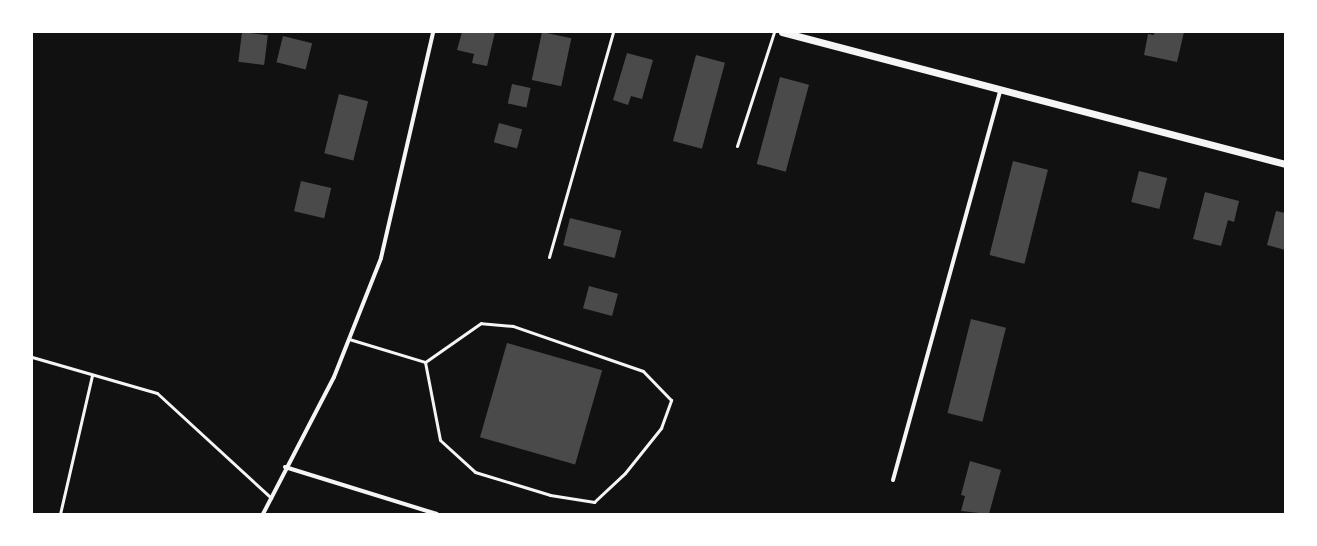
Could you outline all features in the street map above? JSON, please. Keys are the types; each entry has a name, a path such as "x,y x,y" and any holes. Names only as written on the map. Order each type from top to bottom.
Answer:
{"street":[{"path":"263,514 285,467 334,377 381,258 433,32"},
{"path":"782,32 1000,92 1285,164"},
{"path":"893,480 1000,92"},
{"path":"285,467 437,514"}],"lane":[{"path":"549,257 613,32"},
{"path":"737,146 774,32"},
{"path":"481,323 512,326 643,371 671,400 661,428 625,473 594,502 550,495 475,472 440,440 425,362 481,323"},
{"path":"349,339 425,362"},
{"path":"32,357 157,393 271,498"},
{"path":"60,514 92,375"}],"building":[{"path":"242,32 268,35 264,65 238,62"},
{"path":"462,32 495,32 487,66 472,63 474,54 457,50"},
{"path":"542,32 571,38 561,86 532,80"},
{"path":"1154,32 1184,32 1177,62 1144,55 1148,34 1154,35"},
{"path":"283,36 312,43 306,69 276,62"},
{"path":"627,53 653,60 642,99 631,96 628,105 613,100"},
{"path":"696,55 725,63 702,149 673,141"},
{"path":"780,77 809,85 786,172 757,164"},
{"path":"512,84 531,88 526,108 508,104"},
{"path":"339,94 368,101 353,160 324,153"},
{"path":"499,123 522,129 517,149 494,142"},
{"path":"1013,161 1048,170 1024,264 990,255"},
{"path":"1139,171 1167,178 1159,209 1131,202"},
{"path":"301,181 331,188 324,218 294,211"},
{"path":"1205,192 1239,201 1234,222 1228,220 1221,246 1193,239"},
{"path":"1276,211 1285,213 1285,250 1267,245"},
{"path":"570,218 621,231 615,258 563,245"},
{"path":"589,286 618,294 612,316 583,308"},
{"path":"971,319 1006,328 982,422 948,413"},
{"path":"507,343 602,370 575,464 480,437"},
{"path":"970,461 1001,470 989,514 961,511 965,496 961,495"}]}
